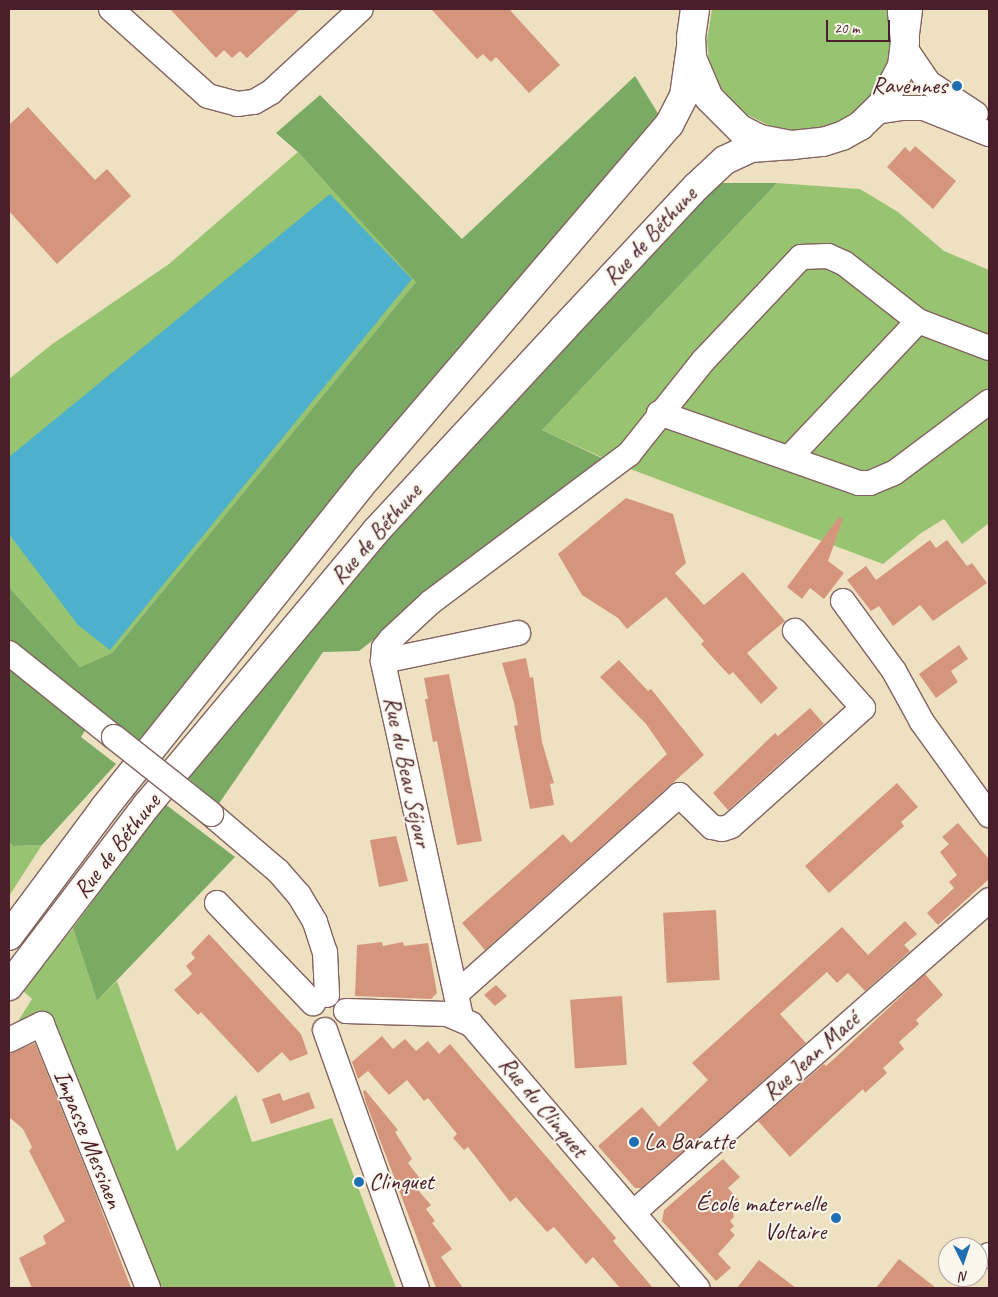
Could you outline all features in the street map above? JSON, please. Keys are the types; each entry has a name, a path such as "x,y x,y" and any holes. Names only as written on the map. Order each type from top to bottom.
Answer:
{"main road":[{"name":"Rue de Béthune","path":"9,936 104,807 361,486 669,125 684,96 695,9"},
{"name":"Rue de Béthune","path":"9,986 148,805 376,531 697,186 725,160 751,148 833,140 856,128 876,112 896,83 905,25"},
{"path":"691,47 698,79 723,115 760,138 792,145"}],"street":[{"path":"111,9 208,96 228,104 245,104 271,92 361,9"},
{"path":"905,25 928,83 989,120"},
{"path":"876,112 901,108 924,108 989,134"},
{"path":"518,633 383,661 384,648 391,639 431,602 629,454 659,413 703,360 801,257 828,256 844,263 918,321 989,348"},
{"path":"790,458 918,321"},
{"path":"659,413 859,483 882,481 989,402"},
{"path":"843,601 894,671 922,722 989,815"},
{"path":"456,994 679,795 712,827 722,829 731,826 863,708 795,631"},
{"path":"9,653 211,814 278,871 299,895 315,922 325,952 320,999 311,1020 325,1030 418,1288"},
{"name":"Rue du Beau Séjour","path":"383,661 461,1017"},
{"name":"Rue Jean Macé","path":"633,1213 989,900"},
{"path":"216,903 320,999 338,998 346,1010"},
{"path":"346,1010 461,1017"},
{"path":"325,1030 339,1026 346,1010"},
{"name":"Rue du Clinquet","path":"461,1017 475,1028 696,1288"},
{"name":"Impasse Messiaen","path":"9,1040 42,1024 148,1288"}],"green space":[{"path":"712,9 887,9 892,35 889,65 876,92 842,122 821,130 790,132 776,129 742,112 718,84 709,63 707,40"},
{"path":"635,76 659,115 493,310 138,741 97,711 81,737 116,764 42,845 13,846 9,842 9,587 80,667 112,653 416,282 298,152 276,133 320,95 462,239"},
{"path":"298,152 417,281 112,653 80,667 9,587 9,379 51,345 169,264"},
{"path":"718,183 777,183 542,430 606,460 359,651 323,652 218,805 186,776 294,645 421,502 586,319"},
{"path":"777,183 860,189 898,212 944,251 989,270 989,523 962,544 944,519 921,533 883,564 617,464 542,430"},
{"path":"165,804 235,857 97,1001 73,928"},
{"path":"9,842 13,846 42,845 9,896"},
{"path":"73,928 97,1001 117,981 177,1151 236,1095 252,1142 332,1118 396,1288 162,1288 46,1018 15,1026 32,999 22,990"}],"water":[{"path":"330,194 412,279 110,650 78,625 9,534 9,457"}],"building":[{"path":"170,9 300,9 247,58 240,51 232,58 224,50 216,58"},
{"path":"431,9 509,9 560,65 529,93 496,57 491,62 483,54 477,59"},
{"path":"28,107 95,180 107,169 131,196 57,264 9,211 9,125"},
{"path":"915,146 956,181 933,209 887,167 905,147 910,152"},
{"path":"626,498 673,514 686,563 675,573 704,605 743,572 785,621 747,653 778,688 761,704 733,672 729,675 715,660 701,644 704,641 666,597 627,629 618,618 582,595 558,554"},
{"path":"839,517 843,519 828,561 844,573 824,599 810,588 802,599 787,587"},
{"path":"930,540 936,548 947,540 967,566 972,563 987,583 933,621 920,605 893,626 879,606 871,611 847,580 866,566 876,580"},
{"path":"959,645 968,659 951,671 958,682 936,698 919,674"},
{"path":"526,658 530,678 533,677 542,742 554,783 550,784 554,805 530,809 514,726 518,725 514,703 502,663"},
{"path":"619,660 648,691 651,689 704,755 485,950 462,923 563,834 571,843 667,754 646,724 600,677"},
{"path":"449,674 482,841 457,845 437,741 433,742 425,699 428,699 424,678"},
{"path":"810,708 824,724 728,810 713,793 775,733 778,736"},
{"path":"897,783 918,807 901,822 904,826 829,893 805,866"},
{"path":"958,823 989,859 989,879 938,925 927,913 954,888 949,882 957,875 940,852 949,844 942,837"},
{"path":"396,836 408,881 379,887 370,840"},
{"path":"716,910 720,980 667,983 663,913"},
{"path":"905,921 917,934 904,945 910,951 865,991 848,973 837,983 827,972 780,1014 806,1043 641,1188 635,1188 598,1146 642,1107 659,1127 708,1080 692,1063 842,927 868,955"},
{"path":"209,934 301,1034 308,1054 290,1061 282,1052 258,1073 201,1012 198,1015 174,990 192,974 186,966 195,958 191,953"},
{"path":"382,942 383,946 403,942 404,946 428,943 437,993 431,999 355,996 357,945"},
{"path":"925,974 943,995 916,1020 919,1024 899,1042 904,1049 883,1068 887,1073 865,1093 863,1089 790,1157 758,1121 824,1064 826,1066"},
{"path":"496,985 507,996 495,1006 484,995"},
{"path":"622,996 627,1065 575,1068 570,1000"},
{"path":"382,1036 393,1049 405,1039 416,1051 428,1041 439,1054 450,1044 616,1238 613,1241 653,1288 620,1288 593,1257 586,1264 554,1227 547,1232 516,1197 510,1202 468,1147 464,1150 453,1138 457,1134 428,1098 424,1101 407,1080 389,1095 368,1071 358,1079 352,1062"},
{"path":"35,1043 131,1288 32,1288 19,1258 46,1244 43,1236 65,1221 29,1151 32,1147 23,1129 9,1117 9,1054"},
{"path":"365,1090 398,1130 395,1132 412,1159 408,1163 425,1185 418,1190 431,1205 426,1209 435,1221 432,1223 452,1249 441,1257 463,1288 436,1288 366,1103 363,1091"},
{"path":"309,1092 315,1108 271,1124 262,1099 280,1093 283,1101"},
{"path":"723,1159 740,1177 728,1188 741,1203 733,1210 734,1217 730,1221 734,1226 730,1230 735,1235 718,1254 731,1268 716,1281 662,1221 664,1210"},
{"path":"899,1259 936,1288 876,1288"},
{"path":"759,1260 796,1288 737,1288"}],"place":[{"name":"Ravennes","path":"957,86"},
{"name":"La Baratte","path":"634,1142"},
{"name":"Clinquet","path":"359,1182"},
{"name":"École maternelle Voltaire","path":"836,1218"}]}
